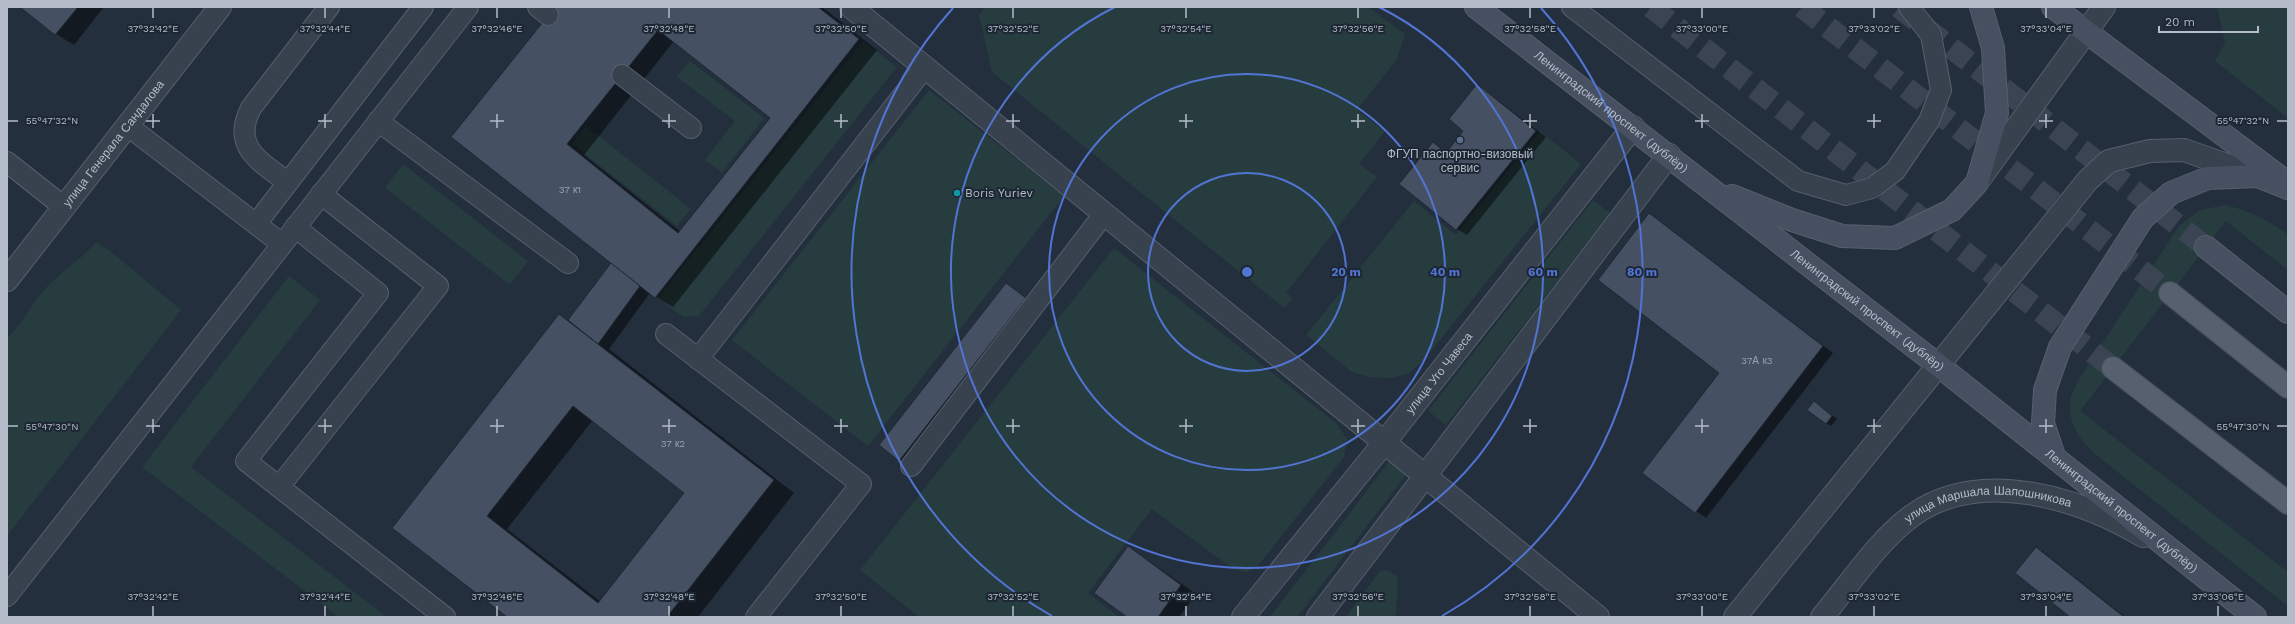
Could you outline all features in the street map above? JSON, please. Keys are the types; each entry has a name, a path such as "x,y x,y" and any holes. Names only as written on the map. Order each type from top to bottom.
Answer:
{"main road":[{"name":"Ленинградский проспект (дублёр)","path":"1476,7 1633,127 1705,185 1938,365 2255,617"},
{"path":"1705,185 1792,220 1842,236 1895,238 1952,210 1977,183 1997,113 1993,48 1981,7"},
{"path":"2053,7 2288,184"},
{"path":"2054,456 2044,423 2045,390 2060,347 2143,218 2171,193 2208,178 2258,176 2288,188"},
{"path":"2206,247 2288,312"},
{"path":"2170,293 2288,387"},
{"path":"2113,368 2288,503"}],"street":[{"name":"улица Генерала Сандалова","path":"7,280 220,7"},
{"path":"851,7 1598,617"},
{"path":"1977,183 2104,7"},
{"name":"улица Уго Чавеса","path":"1243,617 1384,443 1633,127"},
{"path":"1735,617 2088,180 2109,161 2150,150 2184,150 2258,176"},
{"path":"1318,617 1668,156"},
{"name":"улица Маршала Шапошникова","path":"1822,617 1890,536 1913,515 1936,502 1972,493 2013,492 2046,496 2081,506 2119,522 2185,562"}],"lane":[{"path":"287,182 257,159 248,149 243,135 244,121 251,108 329,7"},
{"path":"256,224 423,7"},
{"path":"7,596 468,7"},
{"path":"1572,7 1798,181 1846,194 1872,188 1895,171 1929,121 1941,90 1931,35 1909,7"},
{"path":"698,359 924,67"},
{"path":"622,75 691,128"},
{"path":"378,121 568,263"},
{"path":"128,126 282,244"},
{"path":"7,162 64,207"},
{"path":"279,487 438,286 321,194"},
{"path":"911,466 1104,214"},
{"path":"295,227 378,293 246,461 445,617"},
{"path":"666,334 861,484 756,617"}],"green space":[{"path":"985,7 1368,7 1405,34 1397,59 1357,110 1385,131 1359,164 1377,177 1286,293 1293,299 1284,308 992,72 979,15"},
{"path":"2217,7 2288,7 2288,118 2215,61 2225,43"},
{"path":"863,41 897,67 699,316 683,317 658,298"},
{"path":"690,61 764,118 722,173 705,160 735,121 677,77"},
{"path":"929,90 1064,196 868,446 732,340"},
{"path":"586,126 691,209 677,226 572,144"},
{"path":"1540,131 1581,164 1423,361 1408,374 1391,378 1369,377 1352,372 1306,335 1414,201 1456,235"},
{"path":"403,164 528,261 510,285 385,188"},
{"path":"1593,200 1610,213 1446,425 1428,411"},
{"path":"2226,205 2243,210 2258,217 2288,235 2288,270 2226,221 2080,411 2288,572 2288,606 2095,453 2081,439 2076,431 2070,413 2071,396 2079,379 2179,226 2200,210"},
{"path":"96,242 110,251 181,310 7,536 7,338 18,326 46,288 85,254"},
{"path":"1114,248 1337,424 1347,439 1344,457 1257,567 1247,572 1233,569 1152,509 1088,593 1119,617 919,617 860,570"},
{"path":"289,276 320,300 191,467 387,617 339,617 142,467"},
{"path":"1392,458 1409,471 1297,617 1270,617"},
{"path":"1387,570 1398,577 1396,614 1393,617 1346,617 1380,571"}],"building":[{"path":"20,7 78,7 55,35"},
{"path":"555,7 818,7 859,39 655,298 451,137","holes":["658,30 770,118 678,233 567,144"]},
{"path":"1477,84 1536,131 1456,230 1399,184 1433,142 1446,153 1463,131 1449,119"},
{"path":"1649,213 1823,346 1695,513 1642,473 1719,373 1598,280"},
{"path":"611,263 640,286 598,344 568,320"},
{"path":"1006,283 1026,298 899,461 879,445"},
{"path":"559,314 774,480 667,617 507,617 392,528","holes":["573,406 684,493 598,603 487,516"]},
{"path":"1814,401 1832,416 1826,424 1807,410"},
{"path":"1128,546 1181,585 1158,617 1127,617 1094,593"},
{"path":"2036,547 2124,617 2070,617 2015,573"}],"tunnel":[{"path":"1651,7 2113,368"},
{"path":"1802,7 2170,293"},
{"path":"1899,7 2206,247"}],"place":[{"name":"ФГУП паспортно-визовый сервис","path":"1460,140"},
{"name":"Boris Yuriev","path":"957,193"}]}
